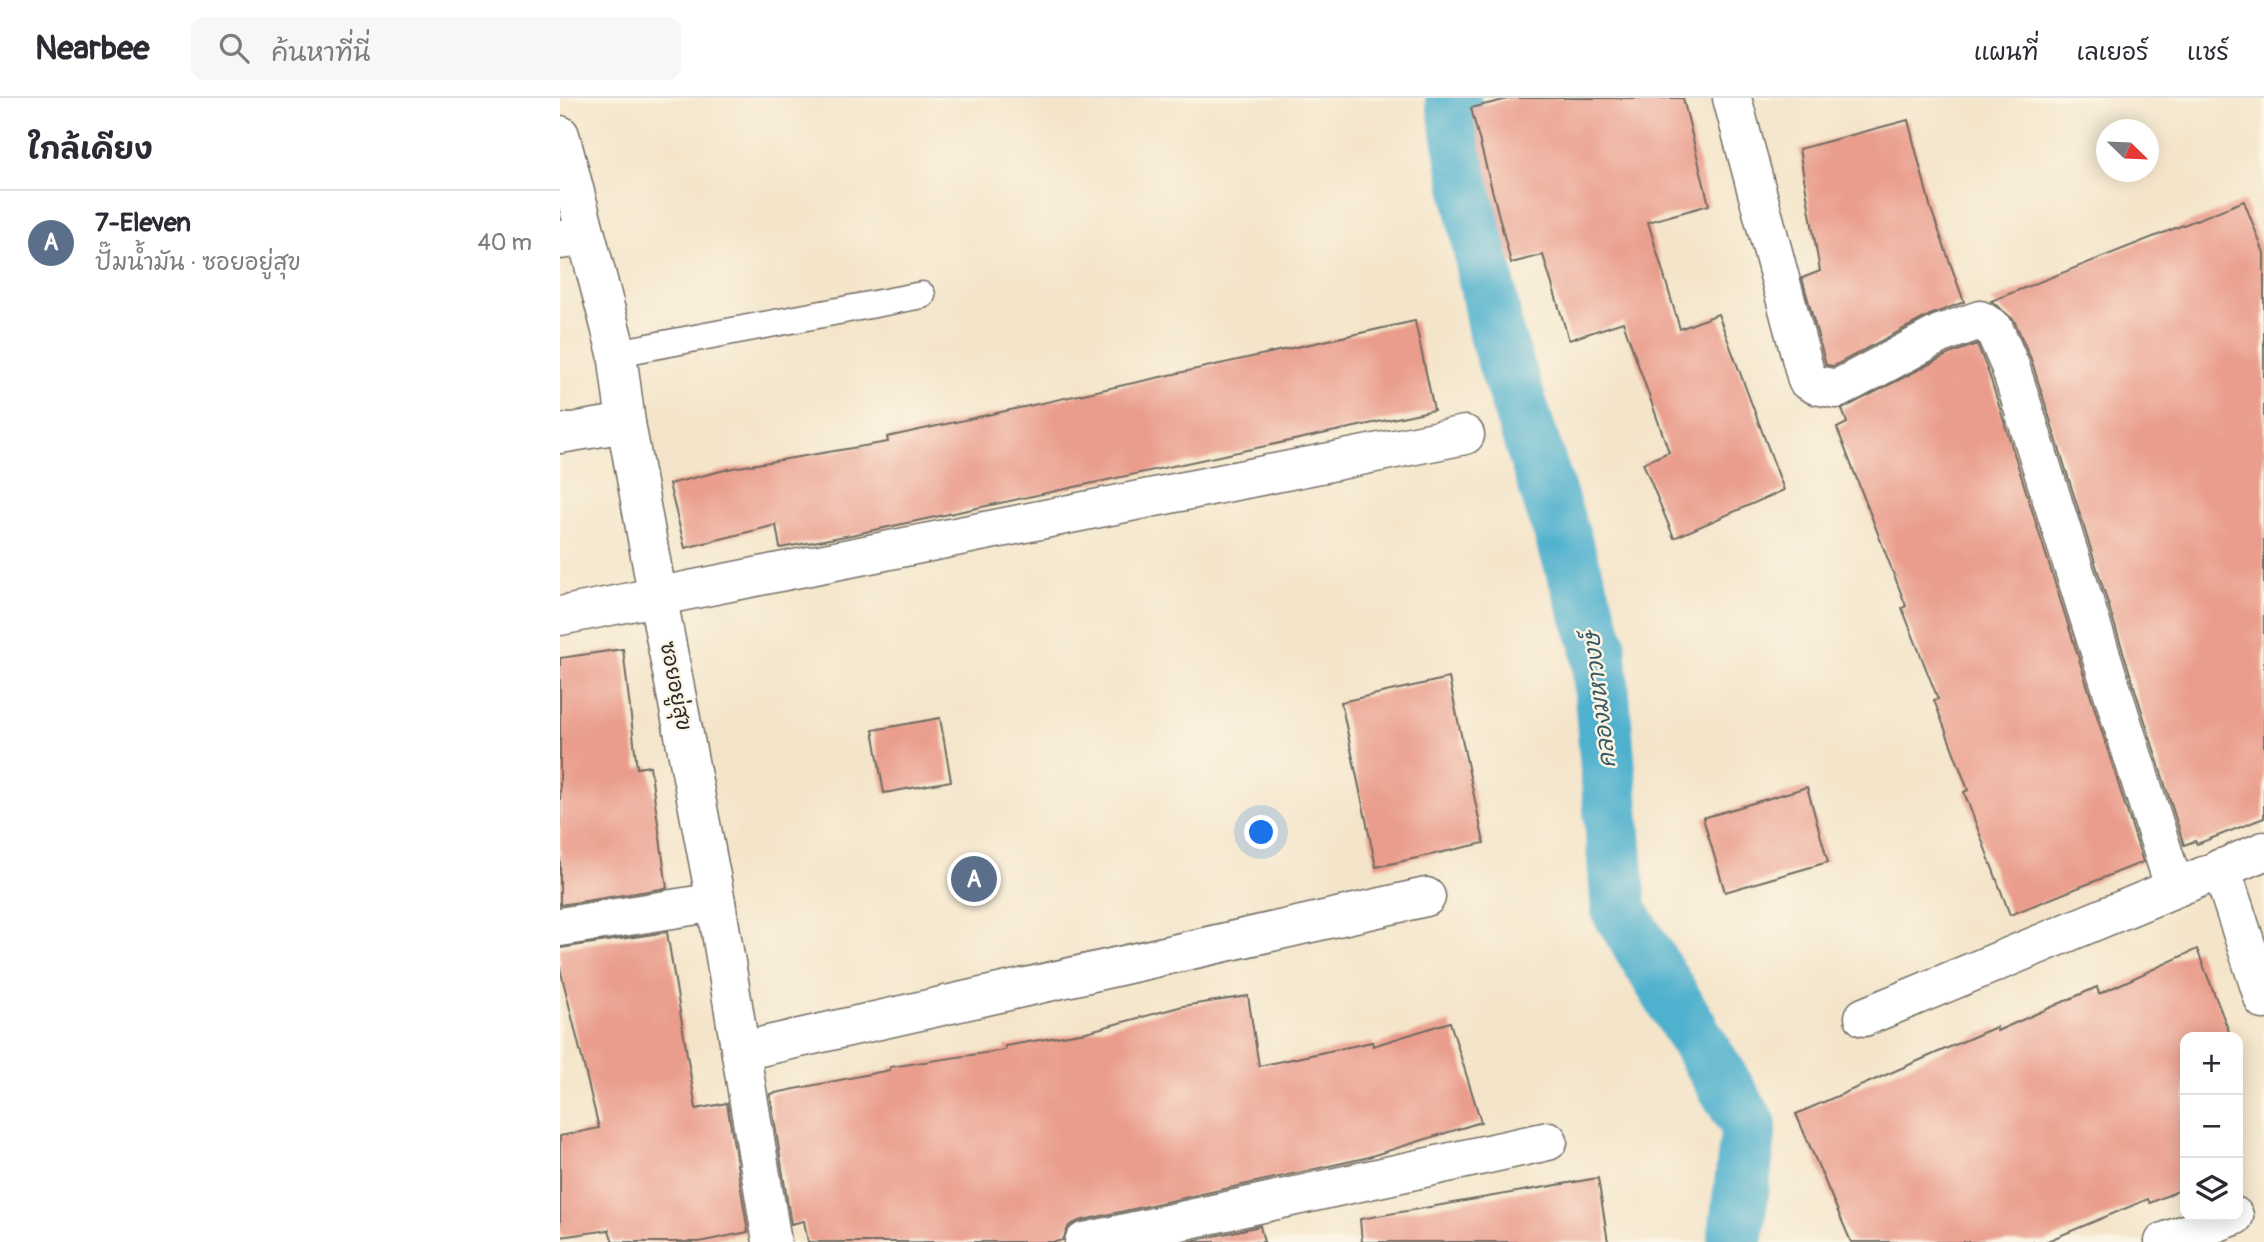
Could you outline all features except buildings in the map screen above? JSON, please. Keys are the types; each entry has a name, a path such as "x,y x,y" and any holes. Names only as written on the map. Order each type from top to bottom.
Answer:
{"street":[{"path":"1732,98 1807,380 1816,385 1837,388 1940,334 1980,320 1994,329 2010,366 2174,887"},
{"name":"ซอยอยู่สุข","path":"560,135 573,239 617,353 626,423 742,1051 772,1242"},
{"path":"560,434 626,423"},
{"path":"560,616 658,599 1465,435"},
{"path":"1864,1017 2264,851"},
{"path":"2221,868 2264,1000"},
{"path":"742,1051 1426,897"},
{"path":"560,927 716,902"},
{"path":"1084,1242 1548,1141"},
{"path":"2243,1212 2264,1205"},
{"path":"2164,1242 2220,1221"}],"lane":[{"path":"617,353 922,295"}],"waterway":[{"name":"คลองมหาวงษ์","path":"1453,98 1496,334 1598,644 1619,910 1749,1126 1735,1242"}],"place":[{"name":"7-Eleven","path":"974,879"}]}
